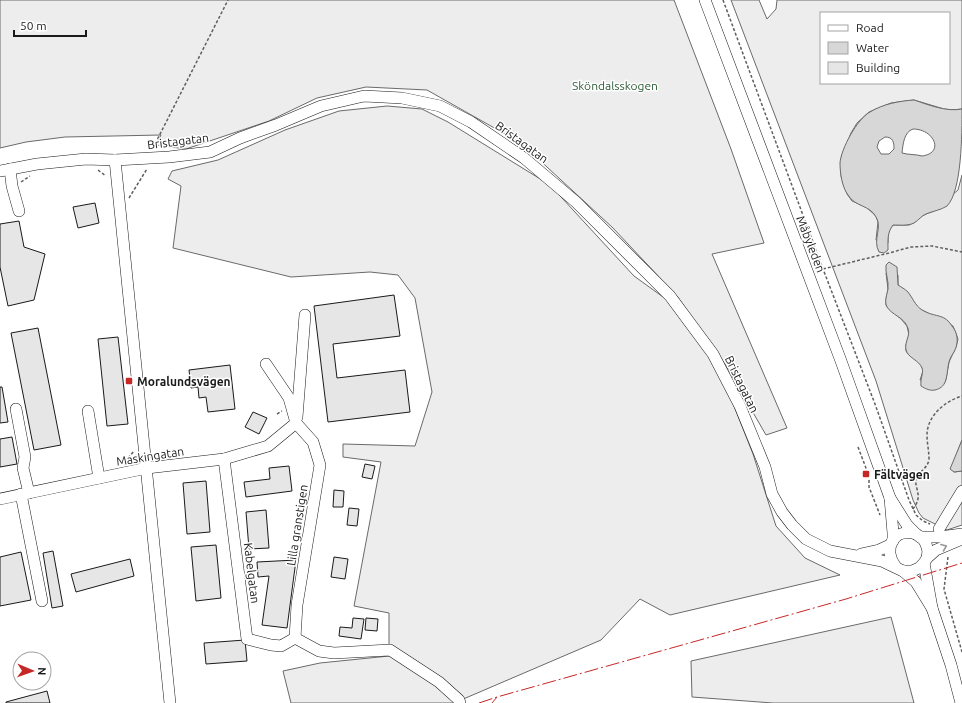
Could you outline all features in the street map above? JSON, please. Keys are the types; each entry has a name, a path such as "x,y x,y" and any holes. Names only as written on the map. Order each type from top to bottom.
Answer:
{"street":[{"name":"Måbyleden","path":"705,0 841,361 890,498 907,525 926,544 928,551 926,560 932,608 951,665 961,703"},
{"name":"Bristagatan","path":"5,170 37,164 86,158 115,160 210,152 240,138 321,106 364,96 402,98 440,106 471,122 524,158 576,202 670,296 713,354 740,406 764,467 772,494 782,512 792,525 806,539 830,551 882,561 899,569"},
{"path":"115,160 170,703"},
{"path":"5,170 12,184 19,211"},
{"path":"296,423 306,315"},
{"path":"266,364 289,398 296,423"},
{"path":"16,409 25,457 23,468 25,494 42,601"},
{"path":"88,411 99,478"},
{"name":"Maskingatan","path":"0,499 147,468 224,460 268,446 296,423"},
{"name":"Lilla granstigen","path":"295,638 297,605 320,465 313,442 296,423"},
{"name":"Kabelgatan","path":"224,460 247,639 280,646 295,638"},
{"path":"938,529 962,491"},
{"name":"Måbyleden","path":"890,498 893,533 889,552 891,561 916,582 932,608"},
{"path":"891,543 900,535 906,533 918,536 940,537 962,534"},
{"path":"899,569 912,571 919,568 936,550 962,538"},
{"name":"Bristagatan","path":"851,555 869,553 891,543"},
{"path":"295,638 319,651 334,653 390,650 439,682 459,700 460,703"}],"path":[{"path":"148,158 228,0"},
{"path":"723,0 875,404 909,500"},
{"path":"92,168 104,174 109,180"},
{"path":"12,184 22,182 34,173"},
{"path":"823,269 911,247 932,246 962,252"},
{"path":"913,509 918,498 916,479 920,472 926,468 929,459 927,433 930,422 944,405 951,400 962,396"},
{"path":"858,447 869,476 869,487 882,518"},
{"path":"128,458 134,451"},
{"path":"946,597 962,652"}],"shaded area":[{"name":"Sköndalsskogen","path":"0,0 674,0 731,149 764,243 712,254 787,428 766,435 725,364 677,296 613,228 521,143 427,90 366,87 317,98 269,121 186,149 156,145 161,135 65,137 26,142 0,148"},
{"path":"731,0 759,0 767,19 776,9 777,0 962,0 962,109 944,109 914,100 891,103 869,112 857,123 842,155 841,176 847,194 852,201 866,207 876,216 878,222 876,240 888,243 889,230 893,225 909,225 920,217 932,212 958,190 962,175 962,440 951,469 954,472 962,471 962,525 947,530 923,518 913,500 876,381","holes":["886,273 898,275 898,285 907,292 918,308 953,326 958,339 949,362 944,384 920,380 923,371 922,367 919,362 906,351 909,335 907,326 886,305 888,289"]},
{"path":"387,106 422,109 448,122 550,185 634,276 670,302 720,371 753,454 776,526 805,558 840,575 670,615 640,599 601,640 454,703 291,703 283,671 320,663 389,656 389,613 354,606 381,462 343,457 343,444 415,446 432,392 415,298 398,275 370,272 291,277 173,248 181,186 168,179 172,171 218,160 285,130 339,111"},
{"path":"891,617 914,703 773,703 692,697 691,661"}],"water":[{"path":"914,100 944,109 962,109 960,161 956,188 952,199 947,206 942,209 924,215 912,224 893,225 889,234 888,250 884,253 879,252 877,247 878,221 870,210 854,202 848,195 844,188 840,171 841,157 850,135 860,121 870,112 897,102","holes":["913,129 920,130 931,137 935,146 933,151 922,156 902,153 906,136","885,137 890,138 893,142 894,149 889,154 881,154 877,147 879,141"]},
{"path":"889,262 897,267 898,285 908,292 917,306 930,314 946,319 956,332 957,345 949,361 945,383 943,386 935,390 926,389 921,386 923,372 921,365 907,353 906,350 909,332 907,326 903,320 892,312 886,305 888,286 886,265"},
{"path":"962,440 962,471 954,472 950,469"}],"building":[{"path":"95,203 99,223 78,228 73,207"},
{"path":"19,221 24,247 45,254 34,300 8,306 0,267 0,224"},
{"path":"394,295 400,336 333,344 337,378 405,370 410,412 328,422 314,306"},
{"path":"38,328 61,445 34,450 11,333"},
{"path":"118,337 128,424 107,426 98,339"},
{"path":"230,365 235,409 208,412 206,397 199,398 198,387 191,388 189,370"},
{"path":"0,387 2,387 8,422 0,423"},
{"path":"253,412 267,418 259,434 245,427"},
{"path":"12,437 17,464 0,467 0,439"},
{"path":"365,464 375,466 372,479 362,477"},
{"path":"289,466 292,491 246,497 244,482 270,479 269,468"},
{"path":"206,481 210,532 187,534 183,483"},
{"path":"334,490 344,491 343,507 333,507"},
{"path":"349,508 359,509 357,526 347,525"},
{"path":"266,510 269,548 249,549 246,512"},
{"path":"216,545 221,598 196,601 191,547"},
{"path":"53,551 63,606 52,608 43,553"},
{"path":"21,552 31,600 0,606 0,557"},
{"path":"334,557 348,559 345,579 331,577"},
{"path":"130,559 134,576 76,592 71,574"},
{"path":"296,560 287,628 262,625 269,576 258,577 257,562"},
{"path":"353,618 364,619 361,639 339,636 340,627 352,628"},
{"path":"366,618 378,619 377,631 365,630"},
{"path":"245,640 247,661 206,664 204,643"},
{"path":"47,691 50,703 6,703"}],"power":[{"path":"479,703 846,599 962,563"},
{"path":"492,703 497,697"}],"place":[{"name":"Moralundsvägen","path":"129,381"},
{"name":"Fältvägen","path":"866,474"}]}
